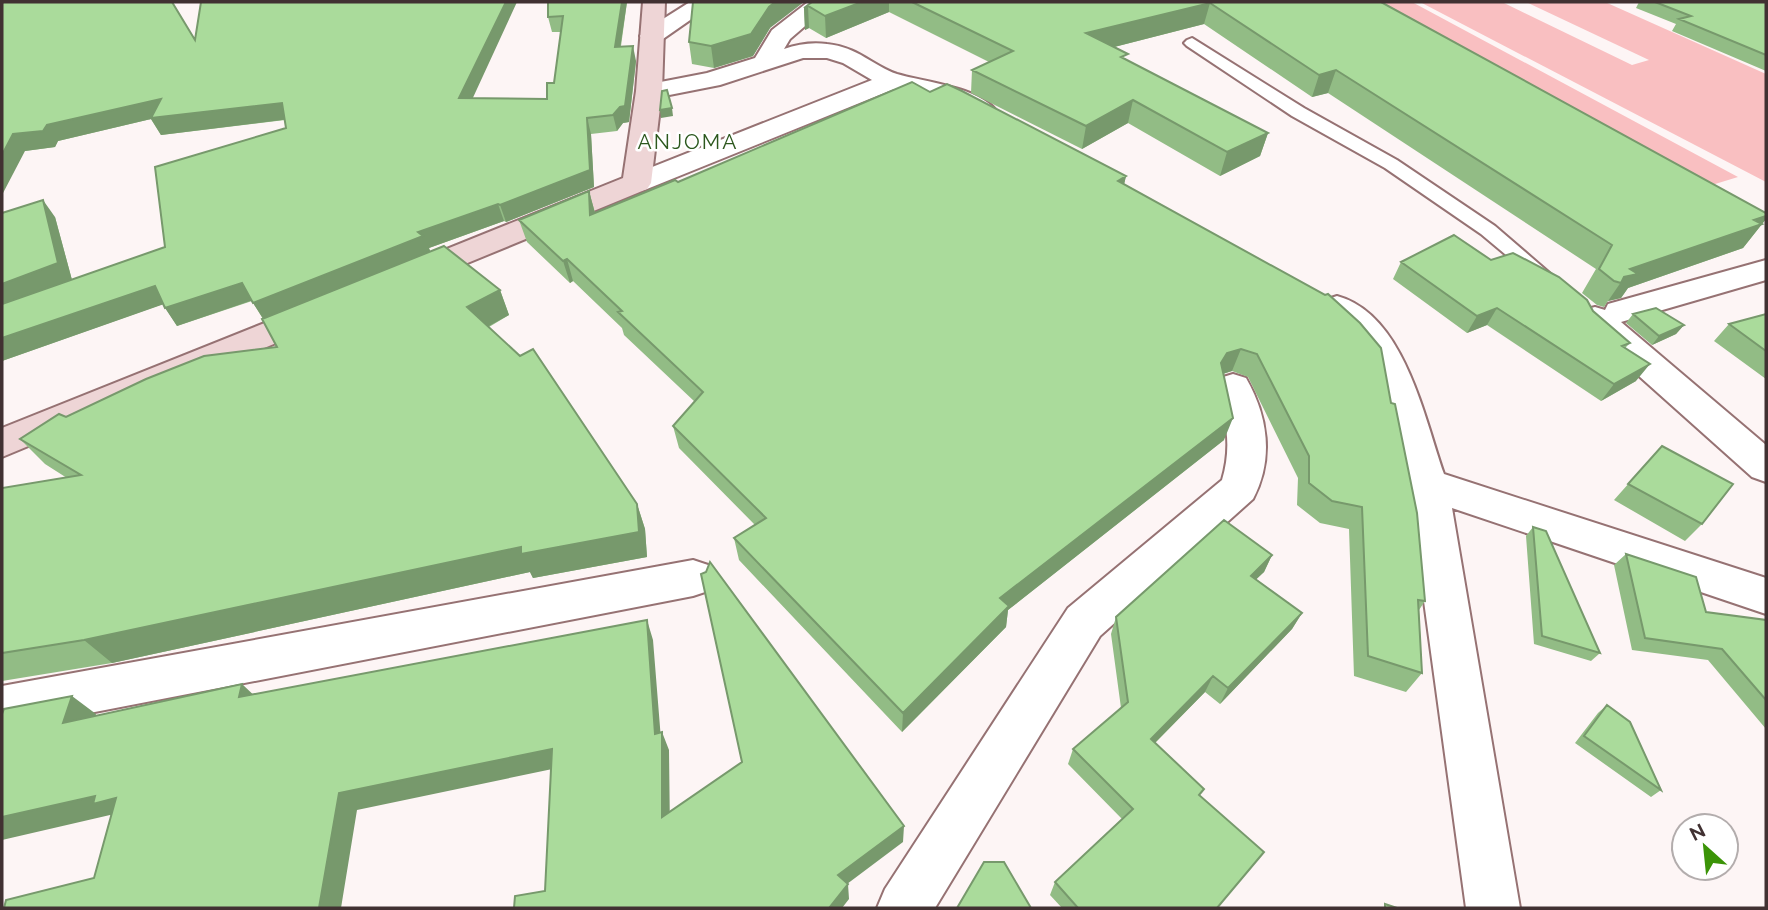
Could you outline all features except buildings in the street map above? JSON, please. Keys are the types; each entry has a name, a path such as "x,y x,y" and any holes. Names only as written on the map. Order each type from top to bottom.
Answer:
{"street":[{"path":"637,183 649,91 654,2"},
{"path":"652,36 705,2"},
{"path":"766,60 780,35 822,2"},
{"path":"649,91 711,80 766,60 801,51 828,51 852,58 891,81"},
{"path":"384,286 891,81 910,82 948,94 1009,125"},
{"path":"1766,270 1599,313 1766,467"},
{"path":"1309,290 1357,320 1382,349 1428,484 1493,908"},
{"path":"2,443 346,301"},
{"path":"904,908 1084,622 1238,488 1249,458 1246,418 1233,387"},
{"path":"1428,484 1766,596"},
{"path":"2,708 693,578"}],"lane":[{"path":"1192,43 1298,111 1391,164 1488,230 1552,283"}],"shaded area":[{"path":"1354,2 1412,2 1738,177 1689,192"},
{"path":"1420,2 1502,2 1632,65 1649,60 1526,2 1605,2 1766,74 1766,182"}],"district":[{"name":"ANJOMA","path":"688,141"}]}
